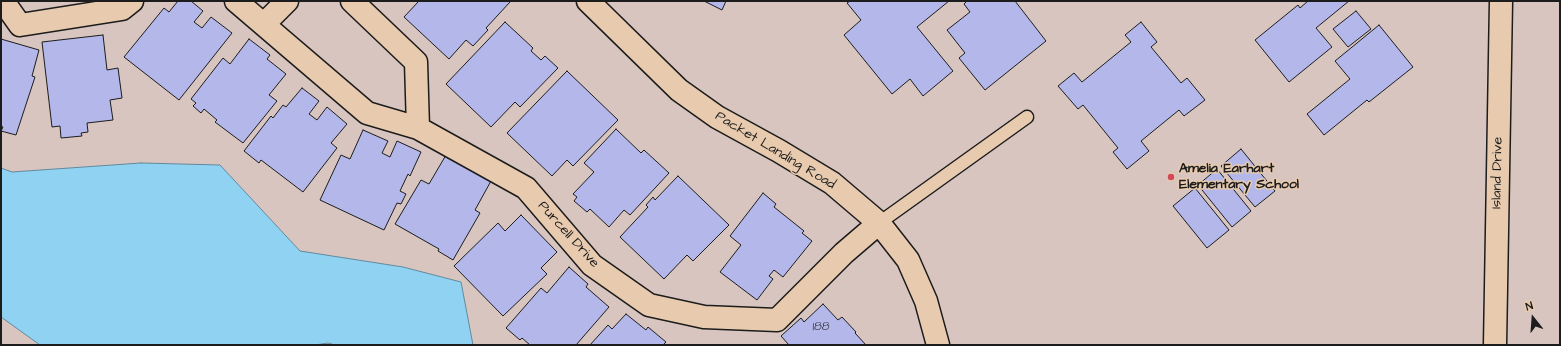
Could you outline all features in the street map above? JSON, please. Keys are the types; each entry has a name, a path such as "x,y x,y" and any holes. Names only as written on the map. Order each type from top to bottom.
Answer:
{"street":[{"path":"3,1 20,25 122,9 132,1"},
{"name":"Purcell Drive","path":"236,1 367,113 418,128 526,188 592,265 649,305 704,317 777,320 844,253 879,223"},
{"path":"264,24 287,1"},
{"path":"352,1 416,62 418,128"},
{"name":"Packet Landing Road","path":"588,1 679,90 716,117 780,151 832,183 879,223 908,260 926,301 938,345"},
{"name":"Island Drive","path":"1495,345 1501,1"}],"lane":[{"path":"879,223 1027,117"}],"water":[{"path":"141,163 220,165 300,251 403,267 461,282 473,345 335,345 328,343 315,345 40,345 1,317 1,168 12,172"}],"building":[{"path":"178,1 191,1 203,11 194,22 202,28 211,17 232,33 179,100 124,57 164,8 169,12"},
{"path":"419,1 510,2 486,28 488,30 473,46 466,40 449,59 404,17"},
{"path":"704,1 726,1 722,10"},
{"path":"850,1 949,1 917,27 953,71 923,96 910,79 892,94 844,35 861,20 847,3"},
{"path":"967,1 1015,1 1046,41 985,90 959,58 965,53 947,30 970,12 964,4"},
{"path":"1308,1 1349,1 1316,28 1332,47 1289,82 1255,40 1298,5 1300,8"},
{"path":"1356,11 1371,29 1348,47 1333,29"},
{"path":"505,22 533,48 531,51 541,60 545,56 558,68 520,107 515,102 491,127 446,84"},
{"path":"1141,22 1157,42 1151,47 1181,83 1187,78 1205,100 1184,116 1179,110 1141,141 1149,151 1127,169 1113,152 1118,148 1083,105 1078,109 1058,86 1074,73 1082,82 1131,42 1125,35"},
{"path":"1379,25 1413,67 1369,102 1367,100 1324,135 1307,114 1350,79 1335,61"},
{"path":"103,35 107,70 118,68 122,98 110,100 113,120 87,123 88,132 81,133 82,136 61,138 60,126 52,127 42,42"},
{"path":"1,39 39,50 32,76 35,77 16,135 1,131 3,127 1,126"},
{"path":"249,39 270,55 267,59 286,74 269,95 277,101 243,143 215,122 217,120 204,109 201,113 193,106 196,103 191,99 223,58 230,64"},
{"path":"567,71 618,120 573,166 567,160 552,176 507,133"},
{"path":"302,88 319,101 309,114 317,120 327,107 347,124 331,143 337,148 303,192 261,160 259,163 244,151 271,116 273,118 283,105 286,107"},
{"path":"616,129 641,153 644,150 669,173 630,215 624,210 609,227 590,209 587,212 574,201 577,197 573,194 594,172 584,163"},
{"path":"363,130 388,141 382,153 390,157 397,141 421,152 410,176 408,174 400,191 406,194 401,204 397,203 384,230 320,200 341,155 350,159"},
{"path":"1241,149 1275,191 1255,207 1221,166"},
{"path":"446,155 491,181 475,210 480,213 453,260 438,251 439,249 395,224 421,180 429,184"},
{"path":"1217,169 1251,211 1232,227 1198,185"},
{"path":"678,176 729,225 693,261 687,255 664,279 620,237 648,207 646,205 653,197 655,200"},
{"path":"1195,188 1229,230 1207,248 1173,206"},
{"path":"763,193 776,204 774,207 804,231 802,233 812,241 783,277 774,270 769,276 773,279 757,300 720,272 741,245 730,236"},
{"path":"521,215 557,252 541,268 547,274 503,316 454,266 498,223 505,231"},
{"path":"569,267 588,284 586,287 609,307 576,345 530,345 522,338 520,340 506,328 541,288 547,293"},
{"path":"823,304 838,320 842,317 866,345 789,345 781,336 801,318 804,322"},
{"path":"626,314 646,330 648,327 666,342 663,345 590,345 608,325 612,329"}],"place":[{"name":"Amelia Earhart Elementary School","path":"1171,177"}]}
